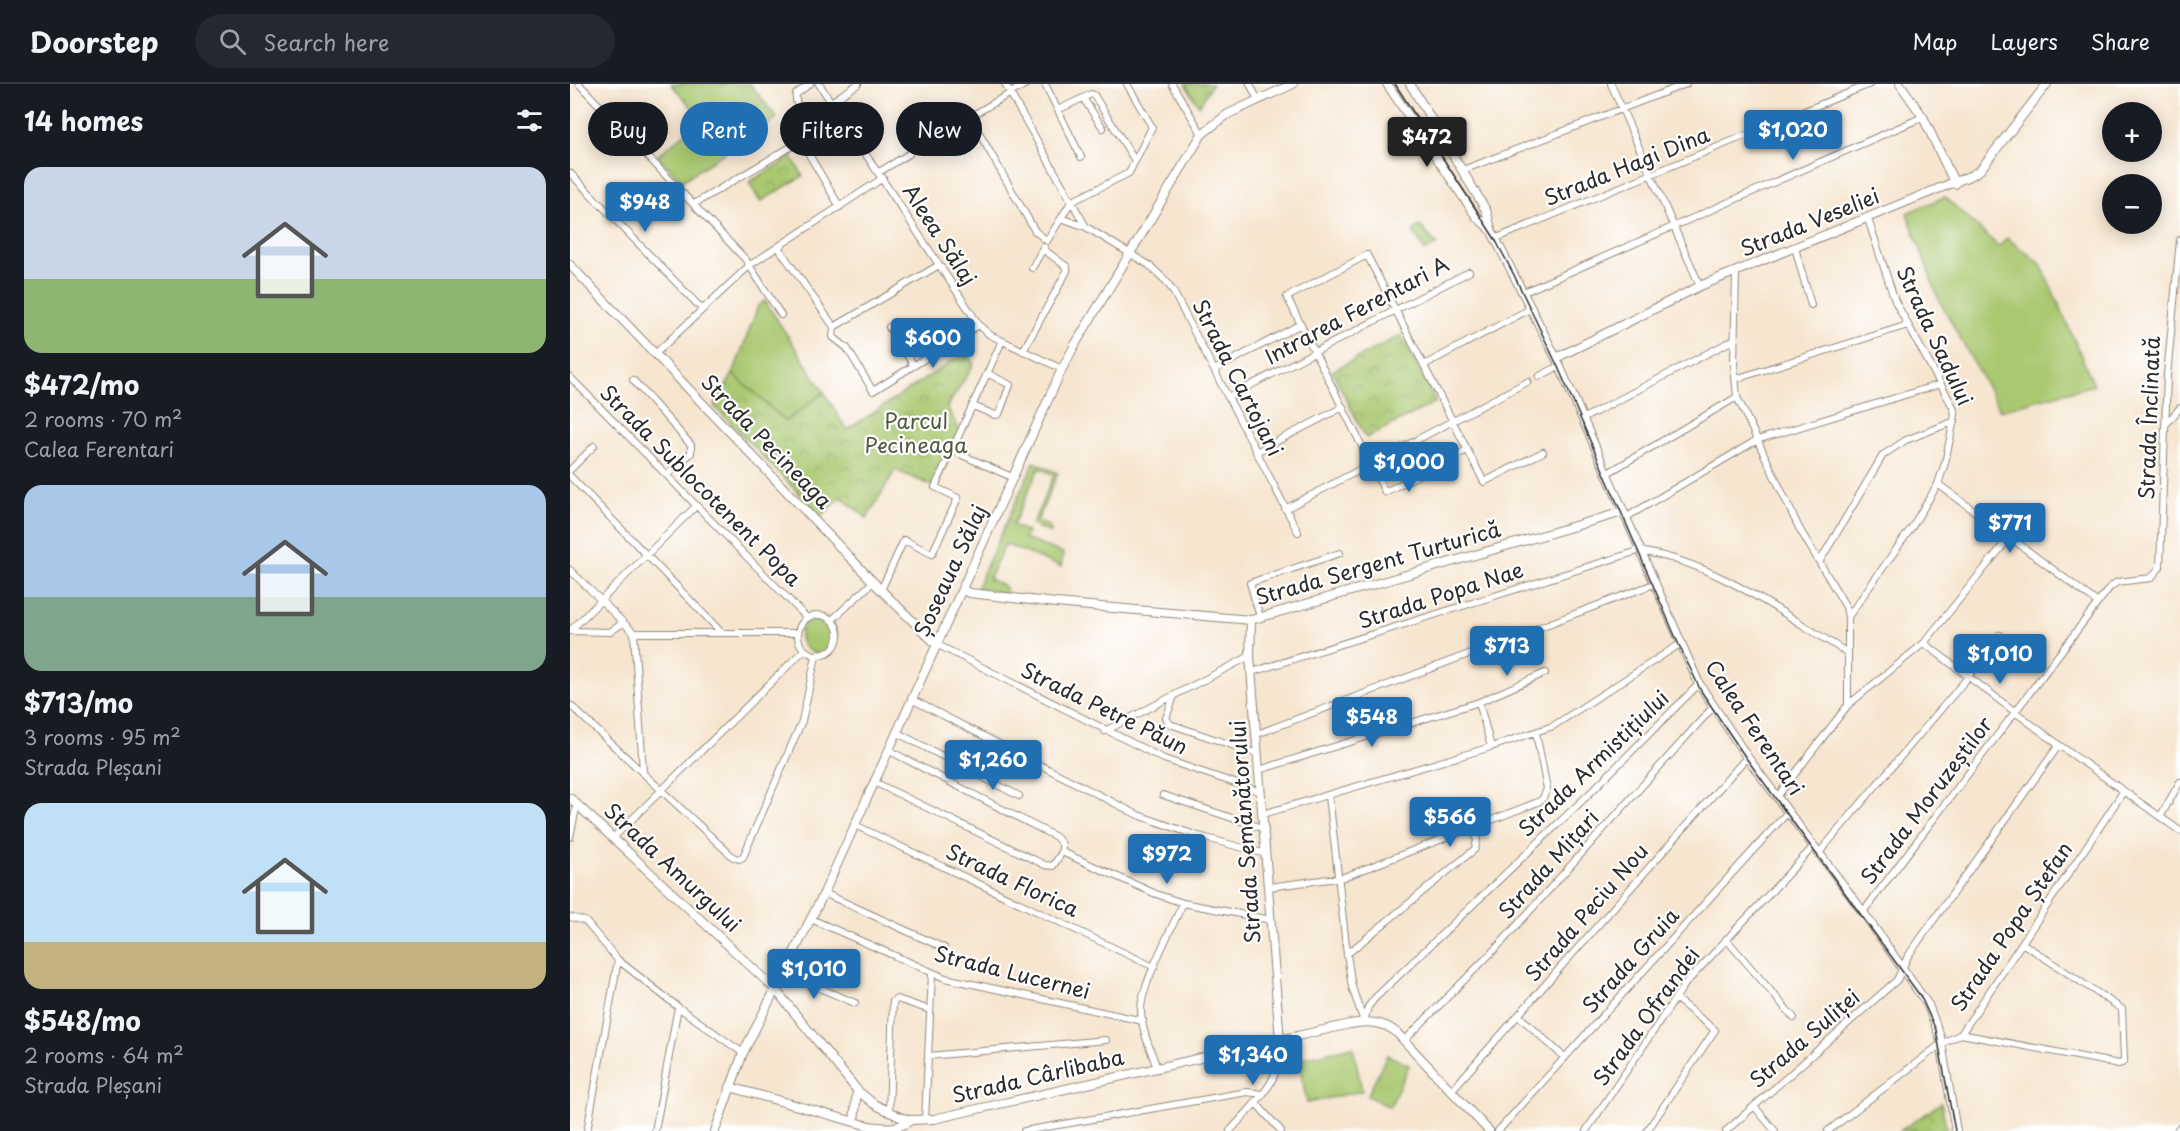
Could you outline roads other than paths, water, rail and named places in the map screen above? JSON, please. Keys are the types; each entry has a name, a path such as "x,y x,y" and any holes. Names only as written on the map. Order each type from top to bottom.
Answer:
{"main road":[{"name":"Calea Ferentari","path":"1388,84 1476,216 1495,235"},
{"name":"Calea Ferentari","path":"1410,84 1486,210 1495,235 1557,362 1699,684 1748,757 1863,912 1928,1005 1941,1044 1956,1131"}],"street":[{"path":"579,84 750,265 781,315"},
{"path":"797,102 796,94 810,84"},
{"name":"Aleea Sălaj","path":"819,84 831,102"},
{"path":"831,102 858,84"},
{"path":"1005,84 1086,227"},
{"path":"982,110 1026,84"},
{"path":"1045,84 1081,157"},
{"path":"1032,268 1071,202 1129,173 1152,127 1127,84"},
{"path":"1172,84 1203,134"},
{"path":"1250,84 1258,100"},
{"name":"Șoseaua Sălaj","path":"715,1131 743,1053 812,919 1062,369 1203,134 1228,114 1293,84"},
{"path":"1611,84 1700,286"},
{"path":"1463,170 1686,84"},
{"name":"Strada Hagi Dina","path":"1495,235 1870,84"},
{"path":"1900,84 1923,117 1955,183"},
{"name":"Strada Veseliei","path":"1557,362 1700,286 1955,183 1980,170 2048,84"},
{"path":"1058,110 1091,94 1094,95 1135,161"},
{"path":"1083,98 1103,128"},
{"path":"1524,292 1923,117"},
{"path":"982,138 1035,231 1047,241"},
{"path":"693,204 780,153"},
{"path":"810,156 840,207"},
{"name":"Aleea Sălaj","path":"868,156 980,325 990,335 1062,369"},
{"path":"656,352 750,265 840,207 906,156"},
{"path":"570,173 702,309"},
{"name":"Strada Cartojani","path":"1061,218 1086,227 1149,264 1166,281 1298,532"},
{"name":"Strada Sadului","path":"1848,617 1906,536 1938,484 1954,421 1953,408 1892,294 1868,219"},
{"name":"Strada Înclinată","path":"2161,562 2172,315 2180,240"},
{"path":"778,247 834,327 833,338 847,348 873,391 980,325"},
{"path":"1796,248 1812,305"},
{"path":"1023,351 1067,271 1067,267 1043,249"},
{"path":"1467,450 1385,492 1287,297 1367,255 1484,482 1543,453"},
{"name":"Strada Pecineaga","path":"570,265 656,352 873,582 936,644"},
{"path":"834,327 939,265"},
{"name":"Intrarea Ferentari A","path":"1228,397 1469,272"},
{"path":"1736,272 1735,379 1737,396 1799,528 1842,598 1848,617 1848,705"},
{"path":"1424,365 1532,308"},
{"path":"1214,369 1300,324"},
{"path":"1735,379 1908,325"},
{"path":"889,327 914,366"},
{"path":"1582,419 1735,339"},
{"path":"881,590 904,540 932,554 958,498 935,487 1002,341"},
{"path":"1539,376 1557,362"},
{"path":"973,405 995,416 999,414 1010,385 987,373"},
{"name":"Strada Sublocotenent Popa","path":"570,377 807,618"},
{"path":"633,380 691,446 690,453 667,475"},
{"path":"1285,509 1527,382"},
{"name":"Strada Sergent Turturică","path":"962,590 970,593 1044,602 1251,620 1624,515 1757,440 1941,384"},
{"path":"1606,474 1737,396"},
{"path":"1256,452 1342,407"},
{"path":"2166,424 2180,408"},
{"path":"1820,561 1883,455 1895,445 1954,421"},
{"path":"570,470 594,446"},
{"path":"953,451 1014,478"},
{"path":"570,476 722,633"},
{"path":"1938,484 2097,603"},
{"path":"570,631 696,506"},
{"path":"1777,797 1848,705 1924,643 2009,538"},
{"path":"1640,552 1701,569 1733,583 1848,653"},
{"name":"Strada Popa Nae","path":"1252,672 1640,552"},
{"path":"1260,617 1250,582 1340,553"},
{"name":"Strada Moruzeștilor","path":"1863,912 2113,584 2151,578 2157,573 2161,562"},
{"path":"570,570 634,633 798,633"},
{"path":"832,620 873,582"},
{"path":"1257,734 1654,584"},
{"path":"820,615 832,620 838,631 837,644 829,653 816,656 804,650 798,639 802,622 807,618 820,615"},
{"name":"Strada Semănătorului","path":"1251,620 1250,656 1280,1041"},
{"path":"570,631 610,632 623,623"},
{"path":"634,633 643,771"},
{"name":"Strada Ofrandei","path":"1587,1131 1676,998 1726,939 1815,850 1969,676 2000,635"},
{"path":"1924,643 2059,745 2180,831"},
{"name":"Strada Petre Păun","path":"936,644 1164,759 1262,792"},
{"path":"1263,814 1536,733 1562,722 1680,644"},
{"path":"614,837 804,650"},
{"path":"570,705 733,857 739,859 743,857 802,721 816,656"},
{"path":"1105,731 1250,656"},
{"path":"1259,770 1479,702 1545,673"},
{"name":"Strada Armistițiului","path":"1360,1023 1375,998 1588,795 1699,684"},
{"path":"1174,696 1166,718 1170,724 1258,754"},
{"path":"911,699 1138,816 1195,835 1266,854"},
{"path":"1479,702 1491,747"},
{"name":"Strada Mițari","path":"1404,1041 1501,943 1713,706"},
{"path":"896,732 1019,796"},
{"path":"1269,887 1338,879 1538,802 1546,794 1547,785 1536,733"},
{"name":"Strada Suliței","path":"1726,1131 1897,980 1908,956 2059,745"},
{"path":"874,782 1045,865 1053,866 1062,852 1062,844 1056,837 888,750"},
{"name":"Strada Peciu Nou","path":"1451,1091 1748,757"},
{"path":"2160,817 2180,782"},
{"name":"Strada Popa Ștefan","path":"1828,1131 1941,1044 1961,1034 2123,792"},
{"path":"1163,795 1265,829"},
{"path":"1329,796 1347,954 1360,1023 1376,1022 1387,1026 1404,1041 1488,1131"},
{"name":"Strada Amurgului","path":"570,798 775,989 856,1090 889,1113 911,1120"},
{"path":"570,837 577,804"},
{"name":"Strada Gruia","path":"1498,1131 1788,812"},
{"name":"Strada Florica","path":"855,825 1154,967"},
{"path":"1347,954 1475,849 1477,840 1472,827"},
{"path":"1062,852 1156,894 1182,903 1271,920"},
{"path":"824,892 944,948"},
{"path":"1157,1068 1143,1021 1141,1003 1182,903"},
{"path":"570,917 581,919 589,924 618,960 678,1007 743,1053"},
{"name":"Strada Lucernei","path":"812,919 932,973 1143,1021"},
{"path":"1726,939 1794,1018"},
{"path":"1961,1034 2122,1063 2124,1060 2122,1009 2022,943"},
{"path":"587,1131 618,960"},
{"path":"784,973 855,1003"},
{"path":"926,1120 932,973"},
{"path":"1647,1131 1715,1032 1714,1028 1676,998"},
{"path":"889,1113 893,1001 897,999 930,1010"},
{"path":"655,1131 678,1007"},
{"path":"1519,1016 1566,1058"},
{"name":"Strada Cârlibaba","path":"730,1087 869,1126 892,1128 911,1120 926,1120 1360,1023"},
{"path":"928,1056 1106,1040"},
{"path":"1232,1130 1262,1094 1278,1070 1281,1059 1280,1041"},
{"path":"854,1122 856,1090"},
{"path":"1024,1131 1247,1092 1262,1094"},
{"path":"1255,1102 1281,1131"},
{"path":"1754,1106 1775,1131"}],"tunnel":[{"path":"1527,382 1540,376"}],"tram line":[{"path":"1395,84 1495,239 1514,275 1558,367 1701,691 1746,758 1921,997 1936,1030 1955,1131"}],"park label":[{"name":"Parcul Pecineaga","path":"916,434"}]}
